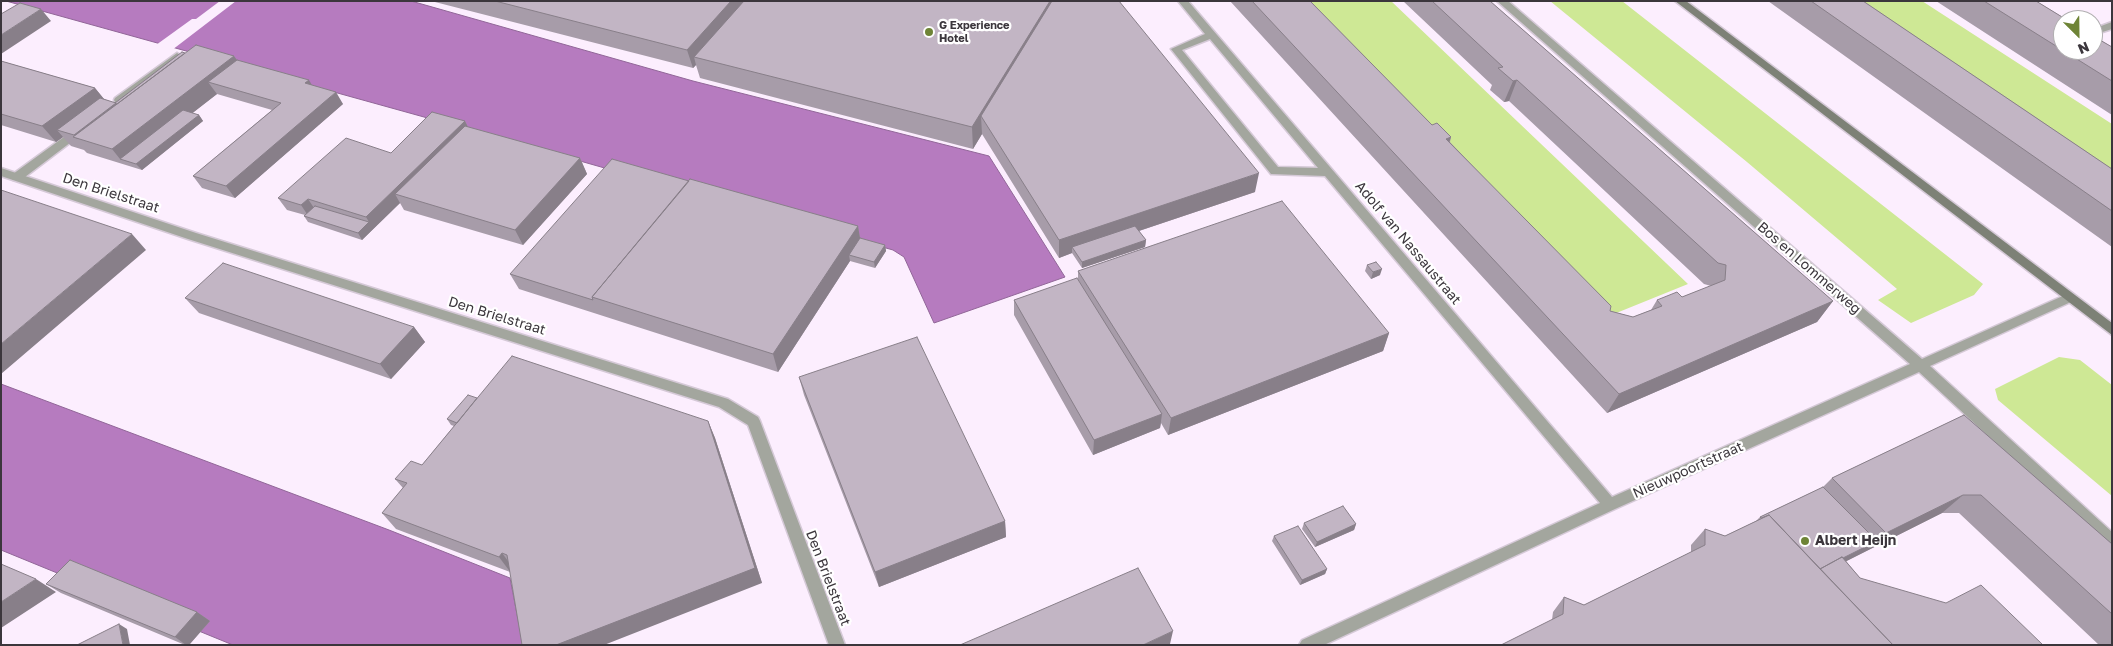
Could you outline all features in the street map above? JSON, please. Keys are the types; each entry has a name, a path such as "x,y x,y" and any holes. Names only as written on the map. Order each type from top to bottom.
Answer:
{"main road":[{"path":"1680,1 2112,330"}],"street":[{"name":"Adolf van Nassaustraat","path":"1183,1 1610,505"},
{"name":"Bos en Lommerweg","path":"1502,1 1919,364 2112,541"},
{"path":"1211,35 1176,49 1275,171 1328,172"},
{"path":"108,108 177,56"},
{"path":"17,178 85,125"},
{"name":"Den Brielstraat","path":"1,172 192,236 723,403 753,421 837,645"},
{"name":"Nieuwpoortstraat","path":"1307,645 1919,364 2069,298"}],"green space":[{"path":"1298,1 1391,1 1688,284 1604,318"},
{"path":"1550,1 1622,1 1983,284 1974,295 1911,323 1878,300 1897,289 1747,162"},
{"path":"1830,1 1922,1 2112,124 2112,196"},
{"path":"2059,357 2080,360 2112,385 2112,496 1998,400 1995,389"}],"shaded area":[{"path":"6,1 411,1 693,81 989,156 1065,277 934,323 904,257 893,250"},
{"path":"1,384 389,530 510,578 523,645 233,645 1,550"}],"pier":[{"path":"220,1 236,1 172,50 156,45 192,19 196,19"}],"building":[{"path":"495,1 731,1 687,50"},
{"path":"744,1 1050,1 972,127 694,57"},
{"path":"1052,1 1119,1 1259,173 1059,240 981,116"},
{"path":"1252,1 1310,1 1432,125 1437,123 1451,137 1446,139 1611,306 1610,311 1633,317 1662,306 1657,300 1677,292 1682,297 1725,280 1726,265 1718,263 1517,80 1513,81 1498,68 1503,67 1432,1 1490,1 1833,301 1619,394"},
{"path":"1811,1 1863,1 2112,169 2112,211"},
{"path":"1984,1 2036,1 2053,11 2053,44"},
{"path":"20,3 41,9 1,35 1,14"},
{"path":"2103,42 2112,47 2112,81 2078,60 2103,60"},
{"path":"196,45 234,56 112,149 73,137"},
{"path":"182,52 185,53 117,104 115,103"},
{"path":"237,60 309,80 305,83 336,92 226,186 193,176 281,103 208,82"},
{"path":"1,61 95,88 42,126 1,114"},
{"path":"100,98 116,103 74,135 57,130"},
{"path":"183,110 199,115 136,164 120,159"},
{"path":"432,112 465,121 366,217 308,199 301,205 278,198 346,138 391,153"},
{"path":"465,126 580,158 515,230 395,194"},
{"path":"612,159 689,181 592,297 593,300 510,274"},
{"path":"690,179 858,226 773,354 592,297"},
{"path":"1,190 132,234 1,344"},
{"path":"1282,201 1389,333 1171,418 1078,271"},
{"path":"315,206 369,222 358,233 304,216"},
{"path":"1135,226 1146,240 1082,262 1072,247"},
{"path":"860,238 885,245 874,262 849,255"},
{"path":"1376,262 1382,269 1373,272 1367,265"},
{"path":"223,263 414,327 380,364 185,298"},
{"path":"1077,278 1162,414 1094,440 1014,300"},
{"path":"917,337 1005,521 875,572 799,377"},
{"path":"512,356 708,421 755,568 556,645 522,645 507,555 502,553 499,557 382,513 407,483 395,479 411,461 422,465"},
{"path":"468,395 477,398 457,423 447,419"},
{"path":"1964,415 2112,544 2112,614 1981,495 1963,495 1886,533 1832,478"},
{"path":"1823,487 1877,541 1820,569 1769,515 1760,517"},
{"path":"1343,506 1356,524 1317,542 1304,523"},
{"path":"1769,515 1893,645 1501,645 1563,614 1564,597 1584,605 1705,545 1705,529 1725,536"},
{"path":"1298,526 1327,569 1302,580 1274,536"},
{"path":"1842,557 1860,578 1946,603 1981,585 2043,645 1893,645 1820,569"},
{"path":"70,560 197,612 175,637 46,584"},
{"path":"1,564 36,579 1,602"},
{"path":"1138,568 1173,631 1143,645 960,645"},
{"path":"119,624 123,645 77,645"}],"place":[{"name":"G Experience Hotel","path":"929,32"},
{"name":"Albert Heijn","path":"1805,541"}]}
